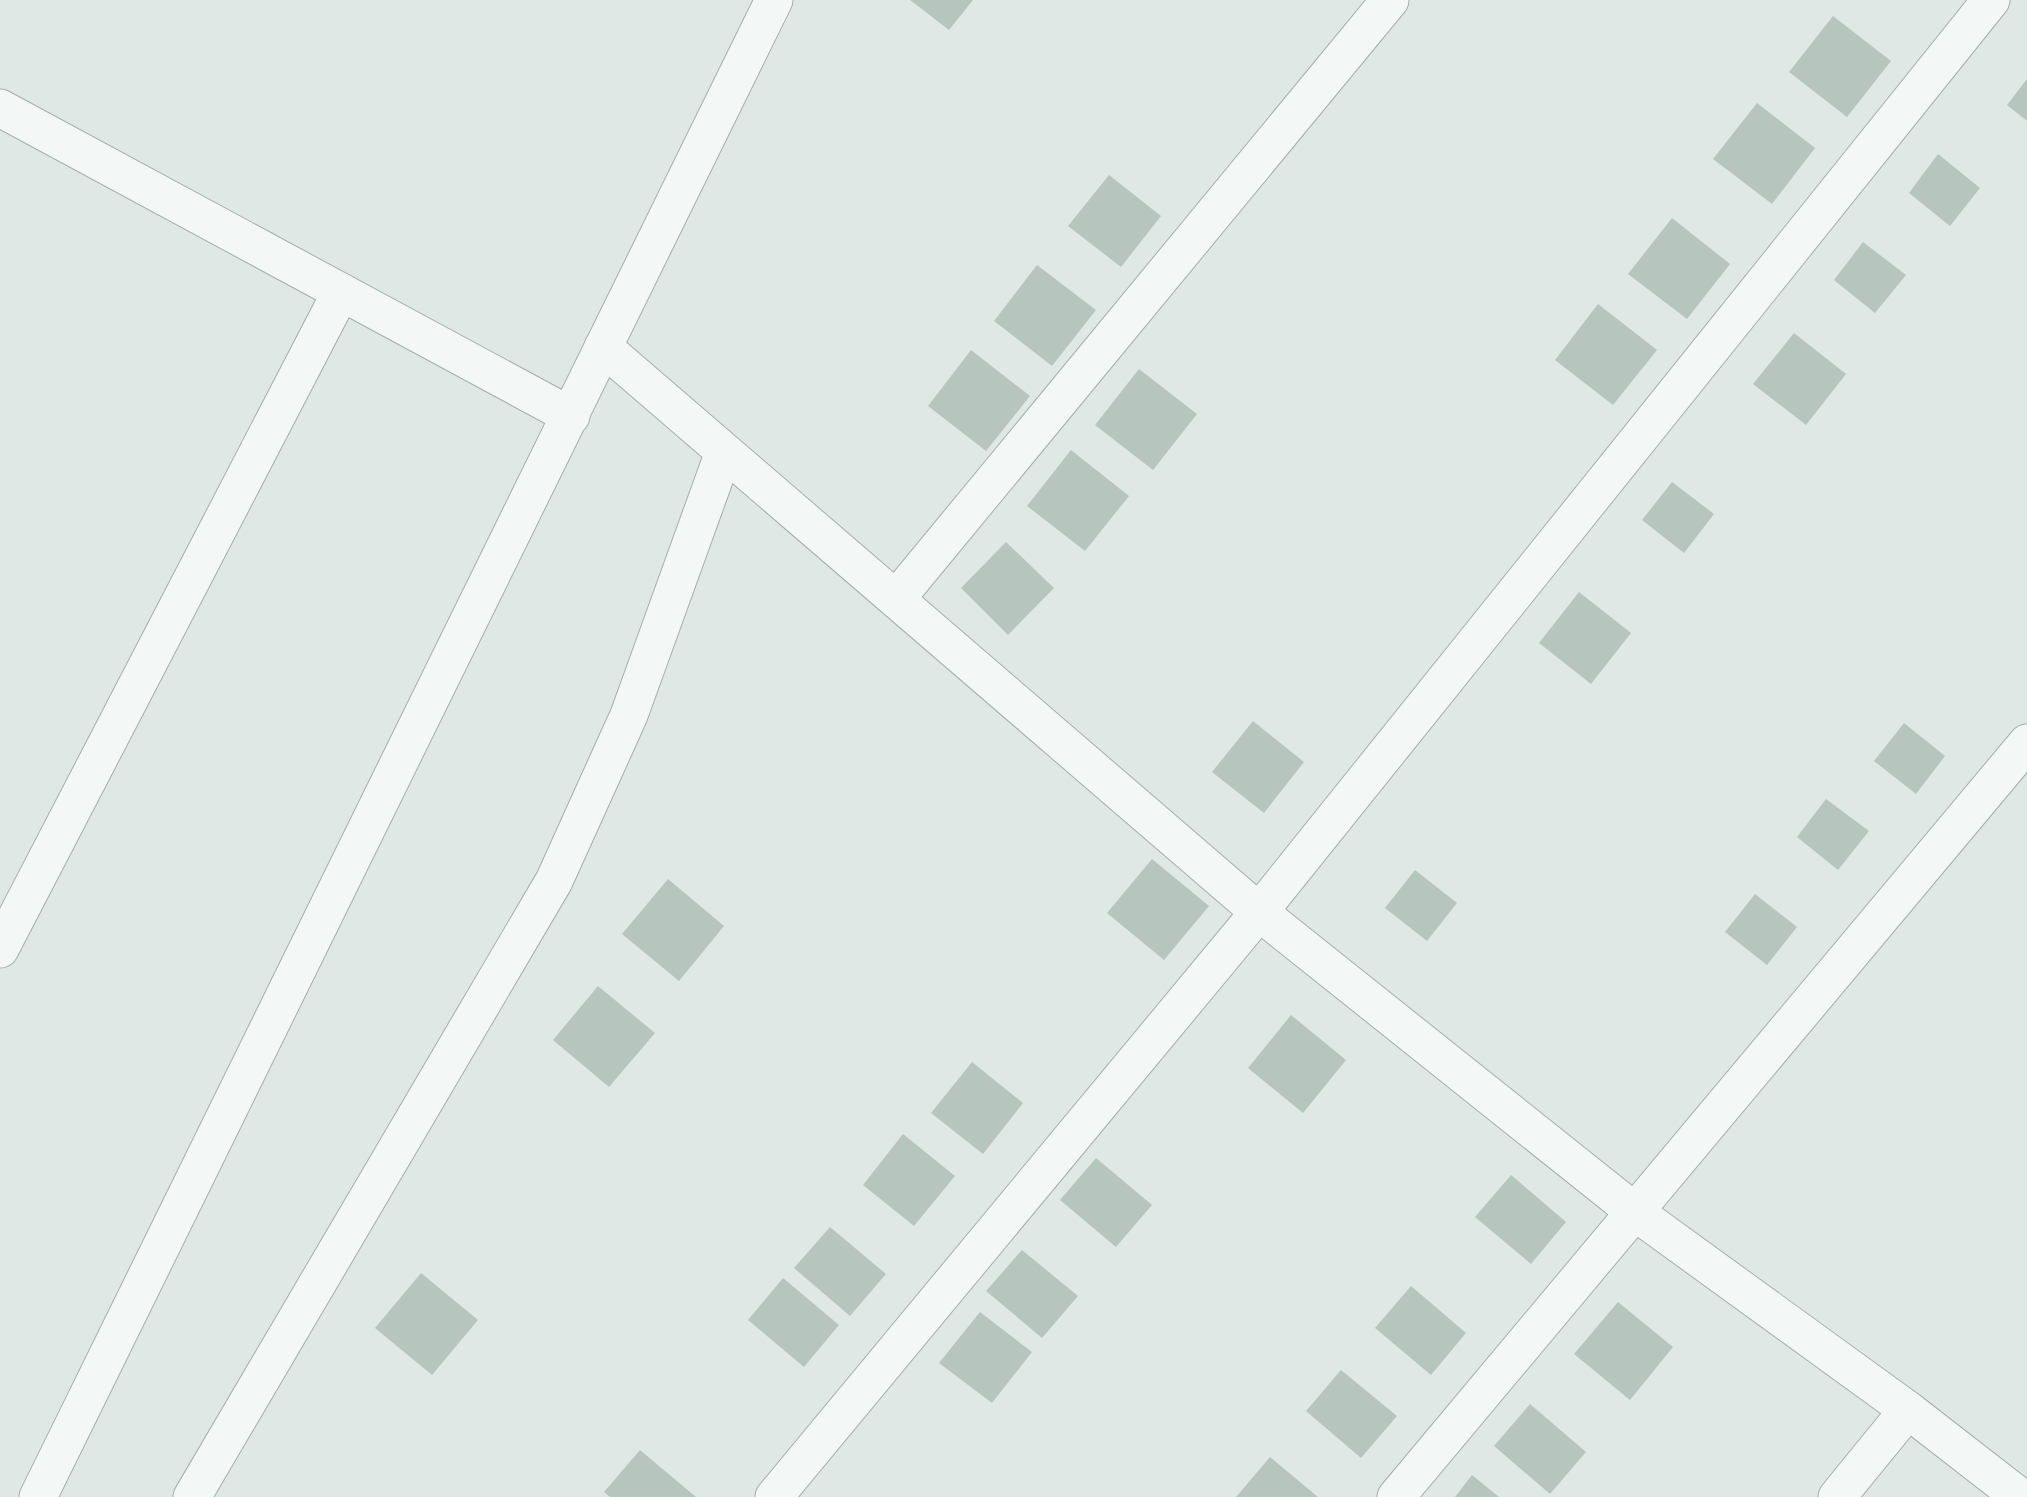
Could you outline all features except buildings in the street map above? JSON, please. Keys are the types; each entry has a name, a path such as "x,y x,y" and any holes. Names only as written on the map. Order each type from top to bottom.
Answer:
{"street":[{"path":"38,1497 774,0"},
{"path":"896,599 1390,0"},
{"path":"774,1497 1259,912 1991,0"},
{"path":"5,122 341,292 571,416"},
{"path":"0,949 341,292"},
{"path":"603,348 1259,912 1634,1212 1908,1410 2020,1497"},
{"path":"192,1497 554,881 629,715 724,452"},
{"path":"1396,1497 2027,743"},
{"path":"1837,1497 1908,1410"}]}
